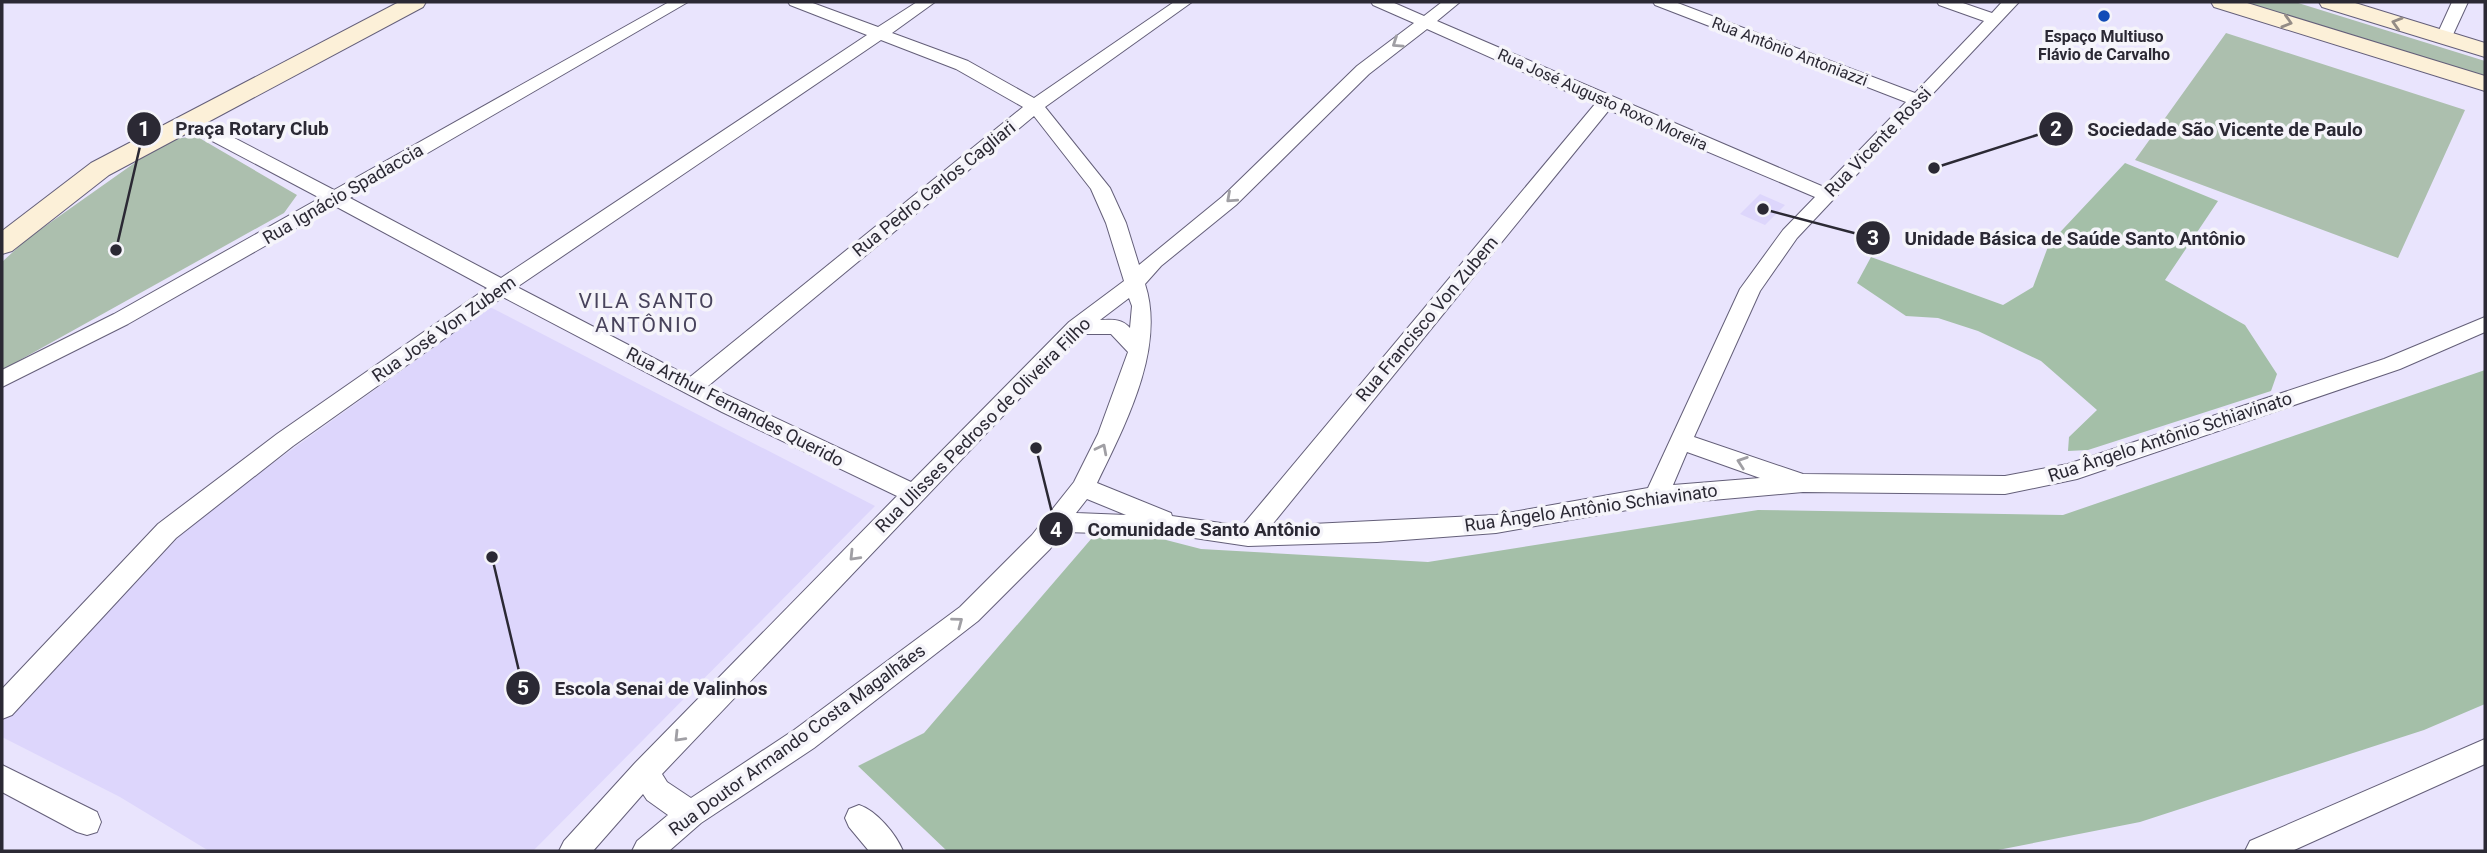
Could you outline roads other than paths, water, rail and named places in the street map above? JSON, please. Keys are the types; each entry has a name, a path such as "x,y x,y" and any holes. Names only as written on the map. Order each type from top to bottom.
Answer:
{"street":[{"path":"2,245 100,169 415,2"},
{"name":"Rua Ignácio Spadaccia","path":"2,379 121,319 680,2"},
{"name":"Rua Doutor Armando Costa Magalhães","path":"647,851 691,814 804,739 968,614 1041,542 1083,487 1109,434 1139,351 1142,306 1116,223 1100,188 1035,106 962,65 881,32 796,2"},
{"name":"Rua José Von Zubem","path":"2,706 167,531 285,440 501,288 927,2"},
{"name":"Rua Pedro Carlos Cagliari","path":"692,387 1035,106 1184,2"},
{"name":"Rua José Augusto Roxo Moreira","path":"1379,2 1827,195"},
{"name":"Rua Ulisses Pedroso de Oliveira Filho","path":"574,851 645,772 1076,327 1133,284 1154,261 1229,201 1363,70 1452,2"},
{"name":"Rua Antônio Antoniazzi","path":"1661,2 1918,100"},
{"path":"1945,2 1995,19"},
{"name":"Rua Vicente Rossi","path":"1656,496 1750,289 1790,234 2011,2"},
{"path":"2222,2 2485,84"},
{"path":"2330,2 2485,50"},
{"path":"2444,37 2460,2"},
{"name":"Rua Francisco Von Zubem","path":"1248,536 1606,102"},
{"name":"Rua Arthur Fernandes Querido","path":"188,121 338,197 501,288 692,387 914,494"},
{"name":"Rua Ângelo Antônio Schiavinato","path":"1056,522 1174,526 1248,536 1377,532 1496,524 1656,496 1803,483 2005,485 2043,479 2392,364 2485,324"},
{"path":"1076,327 1117,327 1139,351"},
{"path":"1680,441 1803,483"},
{"name":"Rua Ângelo Antônio Schiavinato","path":"1083,487 1174,526"},
{"path":"2260,851 2485,751"},
{"path":"645,772 657,791 691,814"},
{"path":"2,778 87,822"},
{"path":"859,818 888,851"}],"place":[{"name":"Espaço Multiuso Flávio de Carvalho","path":"2104,16"},
{"name":"Sociedade São Vicente de Paulo","path":"1934,168"},
{"name":"Unidade Básica de Saúde Santo Antônio","path":"1763,209"},
{"name":"Praça Rotary Club","path":"116,250"},
{"name":"Comunidade Santo Antônio","path":"1036,448"},
{"name":"Escola Senai de Valinhos","path":"492,557"}],"district":[{"name":"VILA SANTO ANTÔNIO","path":"647,313"}]}
